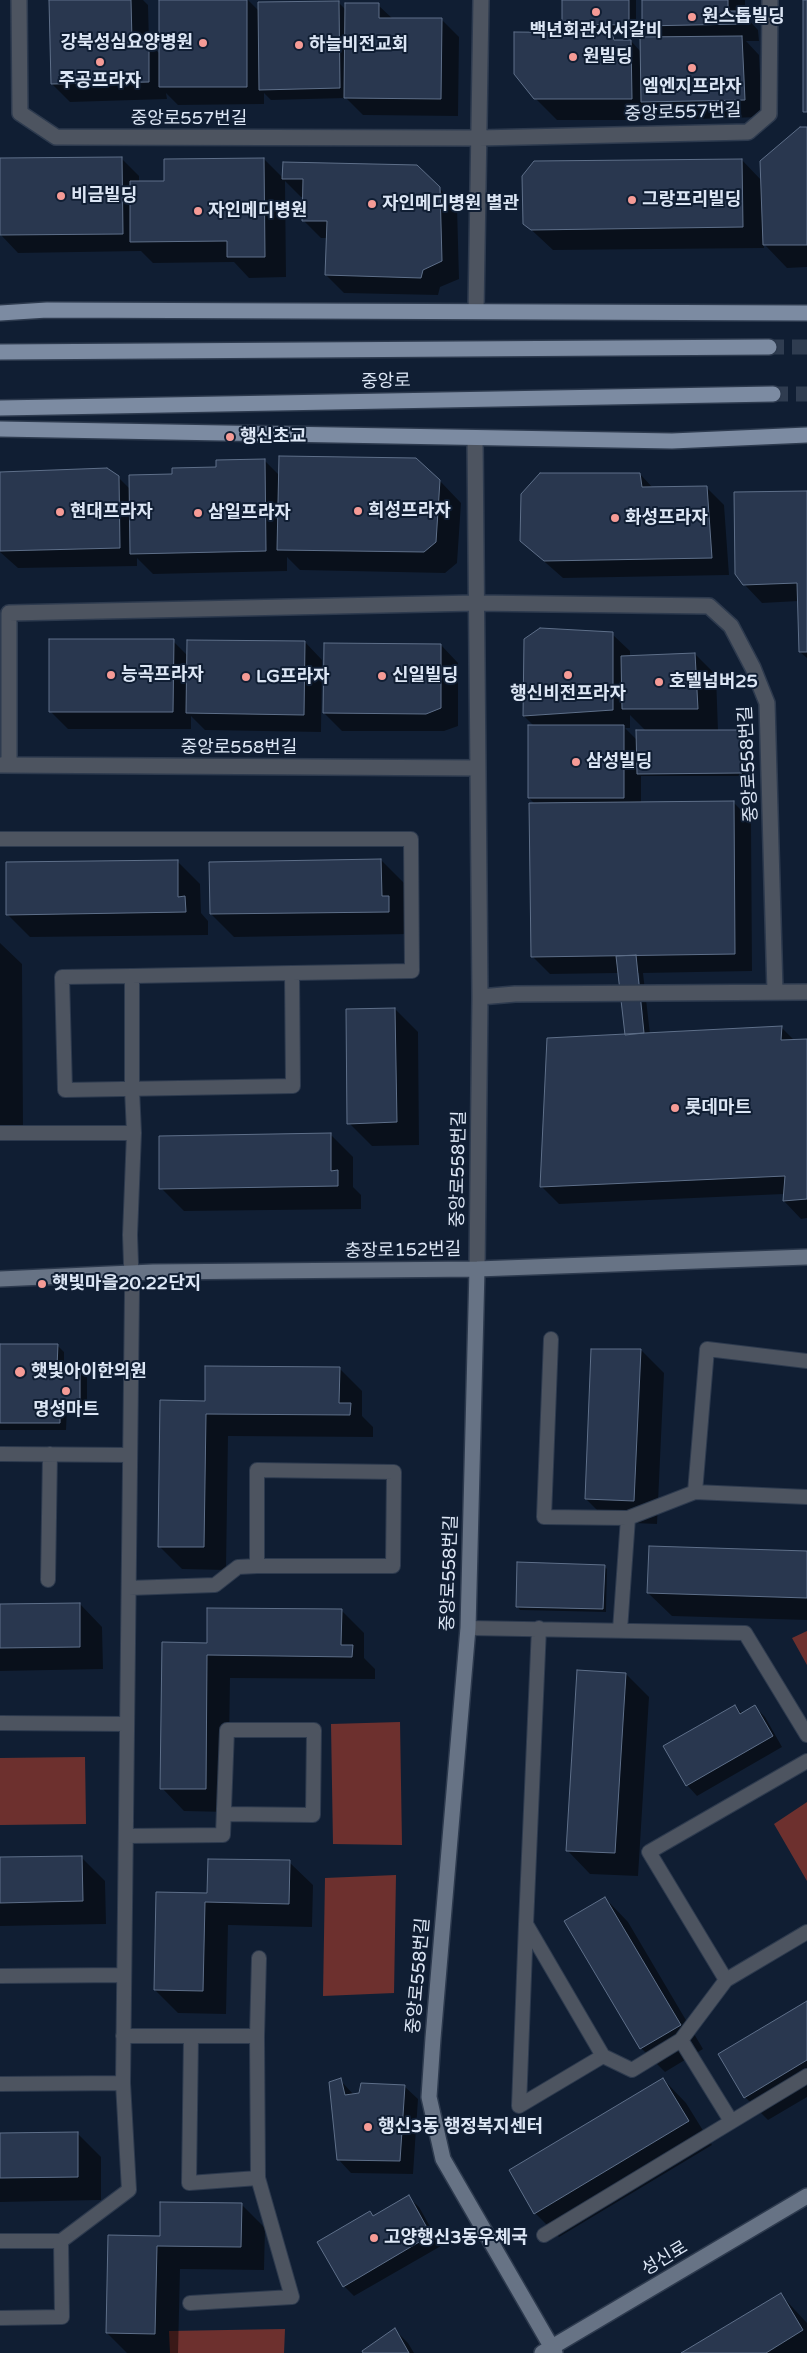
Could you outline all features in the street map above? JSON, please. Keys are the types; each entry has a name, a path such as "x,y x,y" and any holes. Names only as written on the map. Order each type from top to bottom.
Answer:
{"main road":[{"path":"0,313 47,310 807,313"},
{"name":"중앙로","path":"0,352 769,348"},
{"name":"중앙로","path":"0,408 773,394"},
{"path":"0,429 672,441 805,434"}],"street":[{"name":"중앙로557번길","path":"19,0 20,113 56,137 479,138 748,132 769,114 770,0"},
{"path":"476,311 481,0"},
{"name":"중앙로558번길","path":"475,438 480,997 477,1269 468,1628 429,2097 443,2159 549,2351"},
{"path":"4,765 9,613 475,603"},
{"name":"중앙로558번길","path":"475,603 709,606 731,626 753,668 767,703 775,992"},
{"name":"중앙로558번길","path":"4,765 478,768"},
{"path":"480,997 515,994 807,992"},
{"name":"충장로152번길","path":"0,1279 131,1273 477,1269 807,1257"},
{"name":"성신로","path":"549,2351 807,2196"}],"lane":[{"path":"1,839 411,839 412,971 292,973 132,976 62,977 65,1090 293,1086 292,973"},
{"path":"0,2241 61,2241 129,2190 123,2083 123,2036 129,1588 130,1235 134,1133 132,976"},
{"path":"0,1133 134,1133"},
{"path":"551,1339 544,1517 628,1518 695,1492 807,1497"},
{"path":"695,1492 707,1349 807,1361"},
{"path":"0,1454 130,1455"},
{"path":"48,1580 50,1454"},
{"path":"129,1588 215,1585 238,1567 393,1566 394,1472 257,1470 257,1566"},
{"path":"620,1630 628,1518"},
{"path":"468,1628 745,1633 807,1735"},
{"path":"539,1628 519,2106 603,2056"},
{"path":"0,1724 127,1724"},
{"path":"126,1836 223,1835 227,1730 314,1730 313,1814 225,1814"},
{"path":"726,1980 650,1852 807,1761"},
{"path":"526,1924 603,2056 632,2070 681,2040 726,1980 807,1932"},
{"path":"190,2303 292,2297 258,2178 257,2036 259,1958"},
{"path":"0,1976 124,1975"},
{"path":"123,2036 257,2036"},
{"path":"191,2036 190,2184 258,2178"},
{"path":"681,2040 731,2121"},
{"path":"544,2235 807,2076"},
{"path":"0,2084 123,2083"},
{"path":"0,2318 62,2317 61,2241"}],"shaded area":[{"path":"807,1631 807,1665 792,1638"},
{"path":"400,1722 402,1845 333,1844 331,1724"},
{"path":"85,1757 86,1824 0,1825 0,1758"},
{"path":"807,1802 807,1881 774,1824"},
{"path":"396,1875 394,1993 323,1996 325,1878"},
{"path":"285,2329 284,2353 170,2353 169,2331"}],"building":[{"name":"주공프라자","path":"49,0 131,0 132,41 149,41 149,82 51,84"},
{"name":"강북성심요양병원","path":"159,0 247,0 247,87 159,87"},
{"name":"백년회관서서갈비","path":"562,0 629,0 629,25 562,24"},
{"name":"원스톱빌딩","path":"642,0 728,0 728,11 741,11 742,24 642,26"},
{"path":"803,0 807,0 807,112 803,112"},
{"name":"하늘비전교회","path":"339,1 340,88 259,90 258,2"},
{"path":"345,3 379,3 379,18 442,18 441,99 344,98"},
{"name":"원빌딩","path":"514,32 612,33 614,40 631,40 632,99 534,99 514,74"},
{"name":"엠엔지프라자","path":"742,36 745,100 641,102 640,37"},
{"path":"800,127 807,127 807,245 763,245 760,161"},
{"name":"비금빌딩","path":"122,157 123,234 0,235 0,158"},
{"name":"자인메디병원","path":"264,158 265,257 227,257 227,241 130,242 130,181 164,181 164,159"},
{"name":"그랑프리빌딩","path":"742,159 743,227 531,230 523,224 522,176 534,161"},
{"name":"자인메디병원 별관","path":"283,162 417,165 440,187 442,261 423,270 421,278 325,275 327,221 302,221 303,179 282,179"},
{"name":"희성프라자","path":"279,456 416,458 440,480 436,542 424,552 277,550"},
{"name":"삼일프라자","path":"265,459 266,551 130,554 129,475 172,474 172,468 216,467 216,460"},
{"name":"현대프라자","path":"107,468 119,476 120,548 0,551 0,472"},
{"name":"화성프라자","path":"540,473 640,473 642,487 707,486 712,558 544,561 520,541 521,494"},
{"path":"807,491 807,652 799,652 797,583 743,585 735,574 734,492"},
{"name":"행신비전프라자","path":"540,628 613,632 613,710 523,716 524,639"},
{"name":"능곡프라자","path":"49,639 174,639 173,712 49,712"},
{"name":"LG프라자","path":"187,640 305,641 304,715 186,713"},
{"name":"신일빌딩","path":"324,643 441,644 441,708 426,714 323,713"},
{"name":"호텔넘버25","path":"695,653 698,709 622,709 621,656"},
{"name":"삼성빌딩","path":"528,725 624,725 624,798 528,798"},
{"path":"636,730 742,730 742,773 637,774"},
{"path":"734,801 735,954 531,957 529,803"},
{"path":"381,859 382,896 389,896 389,912 210,914 209,862"},
{"path":"178,860 178,897 185,896 186,912 6,915 6,862"},
{"path":"636,955 644,1033 625,1035 616,956"},
{"path":"395,1008 397,1122 347,1124 346,1009"},
{"name":"롯데마트","path":"782,1026 781,1040 807,1039 807,1199 783,1201 785,1176 540,1187 547,1038"},
{"path":"331,1133 331,1171 338,1170 338,1186 159,1189 159,1136"},
{"path":"0,1344 58,1344 57,1367 80,1367 80,1402 60,1402 60,1423 0,1423"},
{"path":"591,1349 641,1349 634,1501 585,1499"},
{"path":"205,1366 340,1367 339,1403 351,1403 350,1415 206,1414 204,1547 158,1547 160,1400 205,1401"},
{"path":"649,1546 807,1551 807,1598 647,1593"},
{"path":"517,1562 605,1565 603,1609 516,1607"},
{"path":"80,1603 80,1647 0,1648 0,1604"},
{"path":"207,1608 342,1609 341,1645 353,1645 352,1657 207,1655 206,1789 160,1789 162,1642 207,1643"},
{"path":"577,1670 626,1673 615,1853 566,1851"},
{"path":"735,1705 740,1714 755,1705 773,1736 686,1786 663,1746"},
{"path":"82,1856 83,1901 0,1903 0,1857"},
{"path":"208,1859 290,1860 289,1904 205,1902 203,1991 154,1990 156,1892 207,1893"},
{"path":"605,1897 681,2025 640,2049 564,1921"},
{"path":"807,2001 807,2060 744,2098 718,2054"},
{"name":"행신3동 행정복지센터","path":"341,2078 345,2095 359,2093 361,2083 405,2085 400,2161 337,2160 329,2082"},
{"path":"663,2078 689,2121 534,2214 509,2170"},
{"path":"78,2132 78,2177 0,2178 0,2133"},
{"name":"고양행신3동우체국","path":"409,2195 431,2235 343,2287 317,2242 370,2211 373,2216"},
{"path":"160,2202 242,2203 241,2247 157,2246 155,2334 106,2333 108,2235 160,2236"},
{"path":"781,2293 803,2330 766,2353 681,2353"},
{"path":"395,2328 409,2353 363,2353 362,2351"}],"tunnel":[{"path":"769,347 807,347"},
{"path":"773,394 807,394"}],"place":[{"name":"백년회관서서갈비","path":"596,12"},
{"name":"원스톱빌딩","path":"692,17"},
{"name":"강북성심요양병원","path":"203,43"},
{"name":"하늘비전교회","path":"299,45"},
{"name":"원빌딩","path":"573,57"},
{"name":"주공프라자","path":"100,62"},
{"name":"엠엔지프라자","path":"692,68"},
{"name":"비금빌딩","path":"61,196"},
{"name":"그랑프리빌딩","path":"632,200"},
{"name":"자인메디병원 별관","path":"372,204"},
{"name":"자인메디병원","path":"198,211"},
{"name":"행신초교","path":"230,437"},
{"name":"희성프라자","path":"358,511"},
{"name":"현대프라자","path":"60,512"},
{"name":"삼일프라자","path":"198,513"},
{"name":"화성프라자","path":"615,518"},
{"name":"능곡프라자","path":"111,675"},
{"name":"행신비전프라자","path":"568,675"},
{"name":"신일빌딩","path":"382,676"},
{"name":"LG프라자","path":"246,677"},
{"name":"호텔넘버25","path":"659,682"},
{"name":"삼성빌딩","path":"576,762"},
{"name":"롯데마트","path":"675,1108"},
{"name":"햇빛마을20.22단지","path":"42,1284"},
{"name":"햇빛아이한의원","path":"20,1372"},
{"name":"명성마트","path":"66,1391"},
{"name":"행신3동 행정복지센터","path":"368,2127"},
{"name":"고양행신3동우체국","path":"374,2238"}]}
